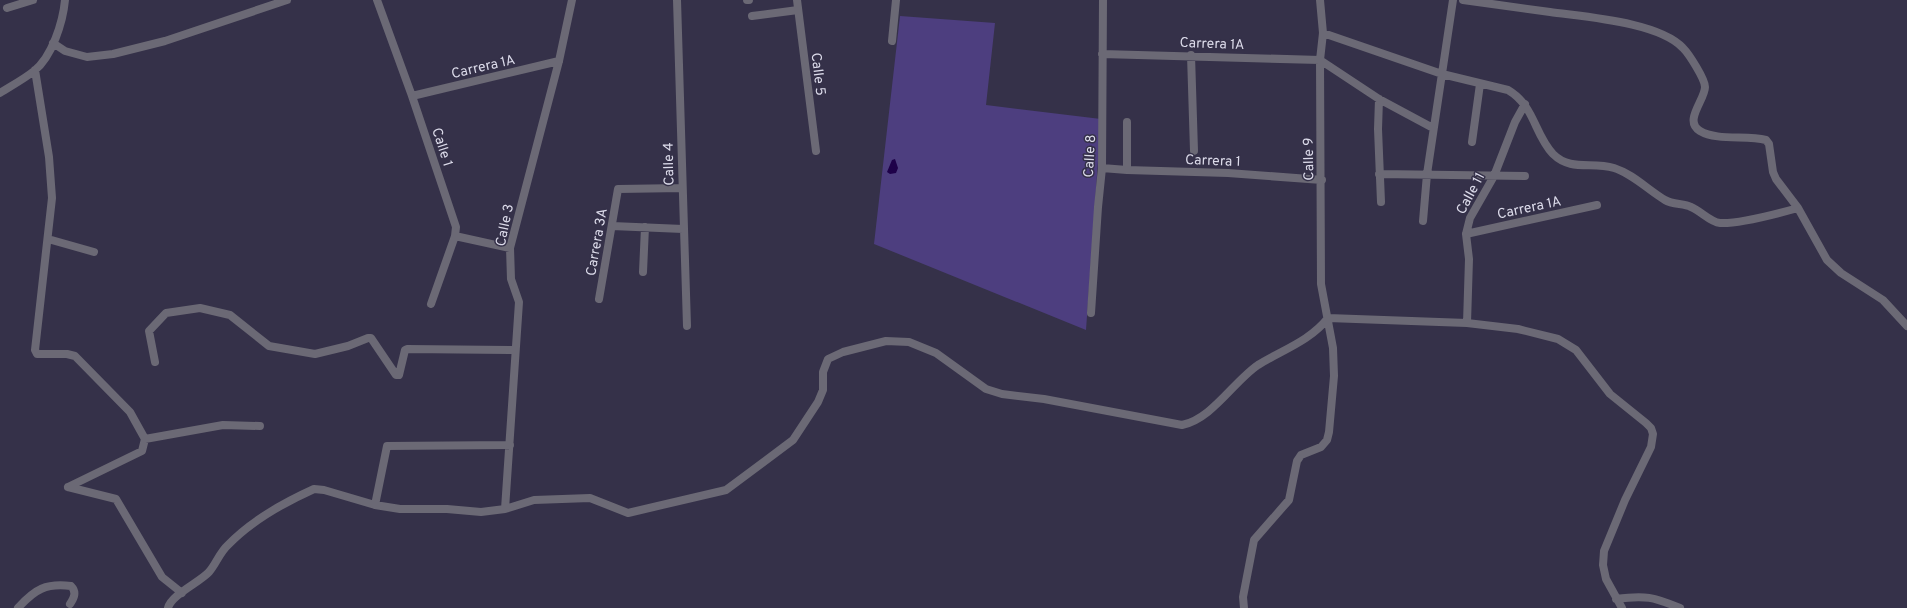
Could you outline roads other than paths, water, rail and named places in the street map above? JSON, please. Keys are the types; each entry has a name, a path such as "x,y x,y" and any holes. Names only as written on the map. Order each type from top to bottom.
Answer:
{"street":[{"path":"7,8 33,0"},
{"path":"0,93 35,70 42,62 53,43 63,15 65,0"},
{"path":"53,43 65,51 87,57 113,54 165,41 287,0"},
{"name":"Calle 1","path":"377,0 412,96 456,228 455,236 431,304"},
{"name":"Calle 3","path":"505,509 519,302 512,278 510,248 559,61 572,0"},
{"name":"Calle 4","path":"677,0 687,326"},
{"name":"Calle 5","path":"797,0 816,151"},
{"path":"892,41 896,0"},
{"name":"Calle 8","path":"1091,313 1102,168 1103,0"},
{"name":"Calle 9","path":"1244,608 1243,597 1254,540 1289,500 1297,462 1301,455 1321,447 1327,440 1329,432 1334,376 1333,348 1321,284 1322,180 1320,60 1323,33 1320,0"},
{"path":"1423,221 1427,174 1453,0"},
{"path":"1463,0 1614,21 1665,35 1683,48 1702,77 1705,87 1694,116 1694,124 1699,131 1711,135 1766,140 1769,144 1773,172 1776,179 1798,208 1828,260 1834,267 1883,300 1907,326"},
{"path":"752,16 798,10"},
{"path":"1323,33 1442,74 1508,90 1525,104 1553,153 1564,163 1575,166 1602,166 1614,168 1626,173 1667,201 1690,206 1714,221 1720,223 1734,222 1798,208"},
{"name":"Carrera 1A","path":"1102,54 1191,55 1320,60"},
{"path":"1191,55 1194,151"},
{"path":"1320,60 1379,99 1434,128"},
{"name":"Carrera 1A","path":"412,96 559,61"},
{"path":"35,70 49,157 52,198 35,350 38,354 66,354 74,356 130,412 145,439 142,451 68,487 116,499 162,577 182,593"},
{"path":"1472,142 1480,84"},
{"path":"1379,99 1378,129 1381,202"},
{"name":"Calle 11","path":"1467,323 1469,259 1466,234 1470,218 1494,176 1515,122 1525,104"},
{"path":"1126,122 1127,170"},
{"name":"Carrera 1","path":"1102,168 1228,173 1322,180"},
{"path":"1380,174 1525,176"},
{"name":"Carrera 3A","path":"599,298 618,189 682,188"},
{"name":"Carrera 1A","path":"1466,234 1597,205"},
{"path":"612,226 684,229"},
{"path":"643,272 645,227"},
{"path":"455,236 510,248"},
{"path":"48,239 94,252"},
{"path":"155,362 150,331 166,313 200,308 230,315 269,346 315,354 348,346 371,338 396,375 399,375 405,350 407,349 515,350"},
{"path":"168,608 169,605 182,593 209,572 226,546 257,519 314,488 375,505 400,508 447,509 481,512 505,509 534,500 590,498 628,513 726,490 793,440 823,390 823,372 828,359 843,352 886,341 909,342 936,353 986,389 1002,394 1044,399 1182,425 1192,423 1257,366 1317,331 1328,318 1467,323 1518,329 1558,339 1569,344 1576,350 1610,394 1651,428 1653,434 1651,447 1625,500 1604,552 1603,565 1606,579 1622,608"},
{"path":"145,439 223,425 260,426"},
{"path":"375,505 386,446 510,445"},
{"path":"18,608 34,591 43,587 61,585 72,586 74,589 75,593 70,604"},
{"path":"1616,599 1646,596 1657,598 1680,608"}]}
